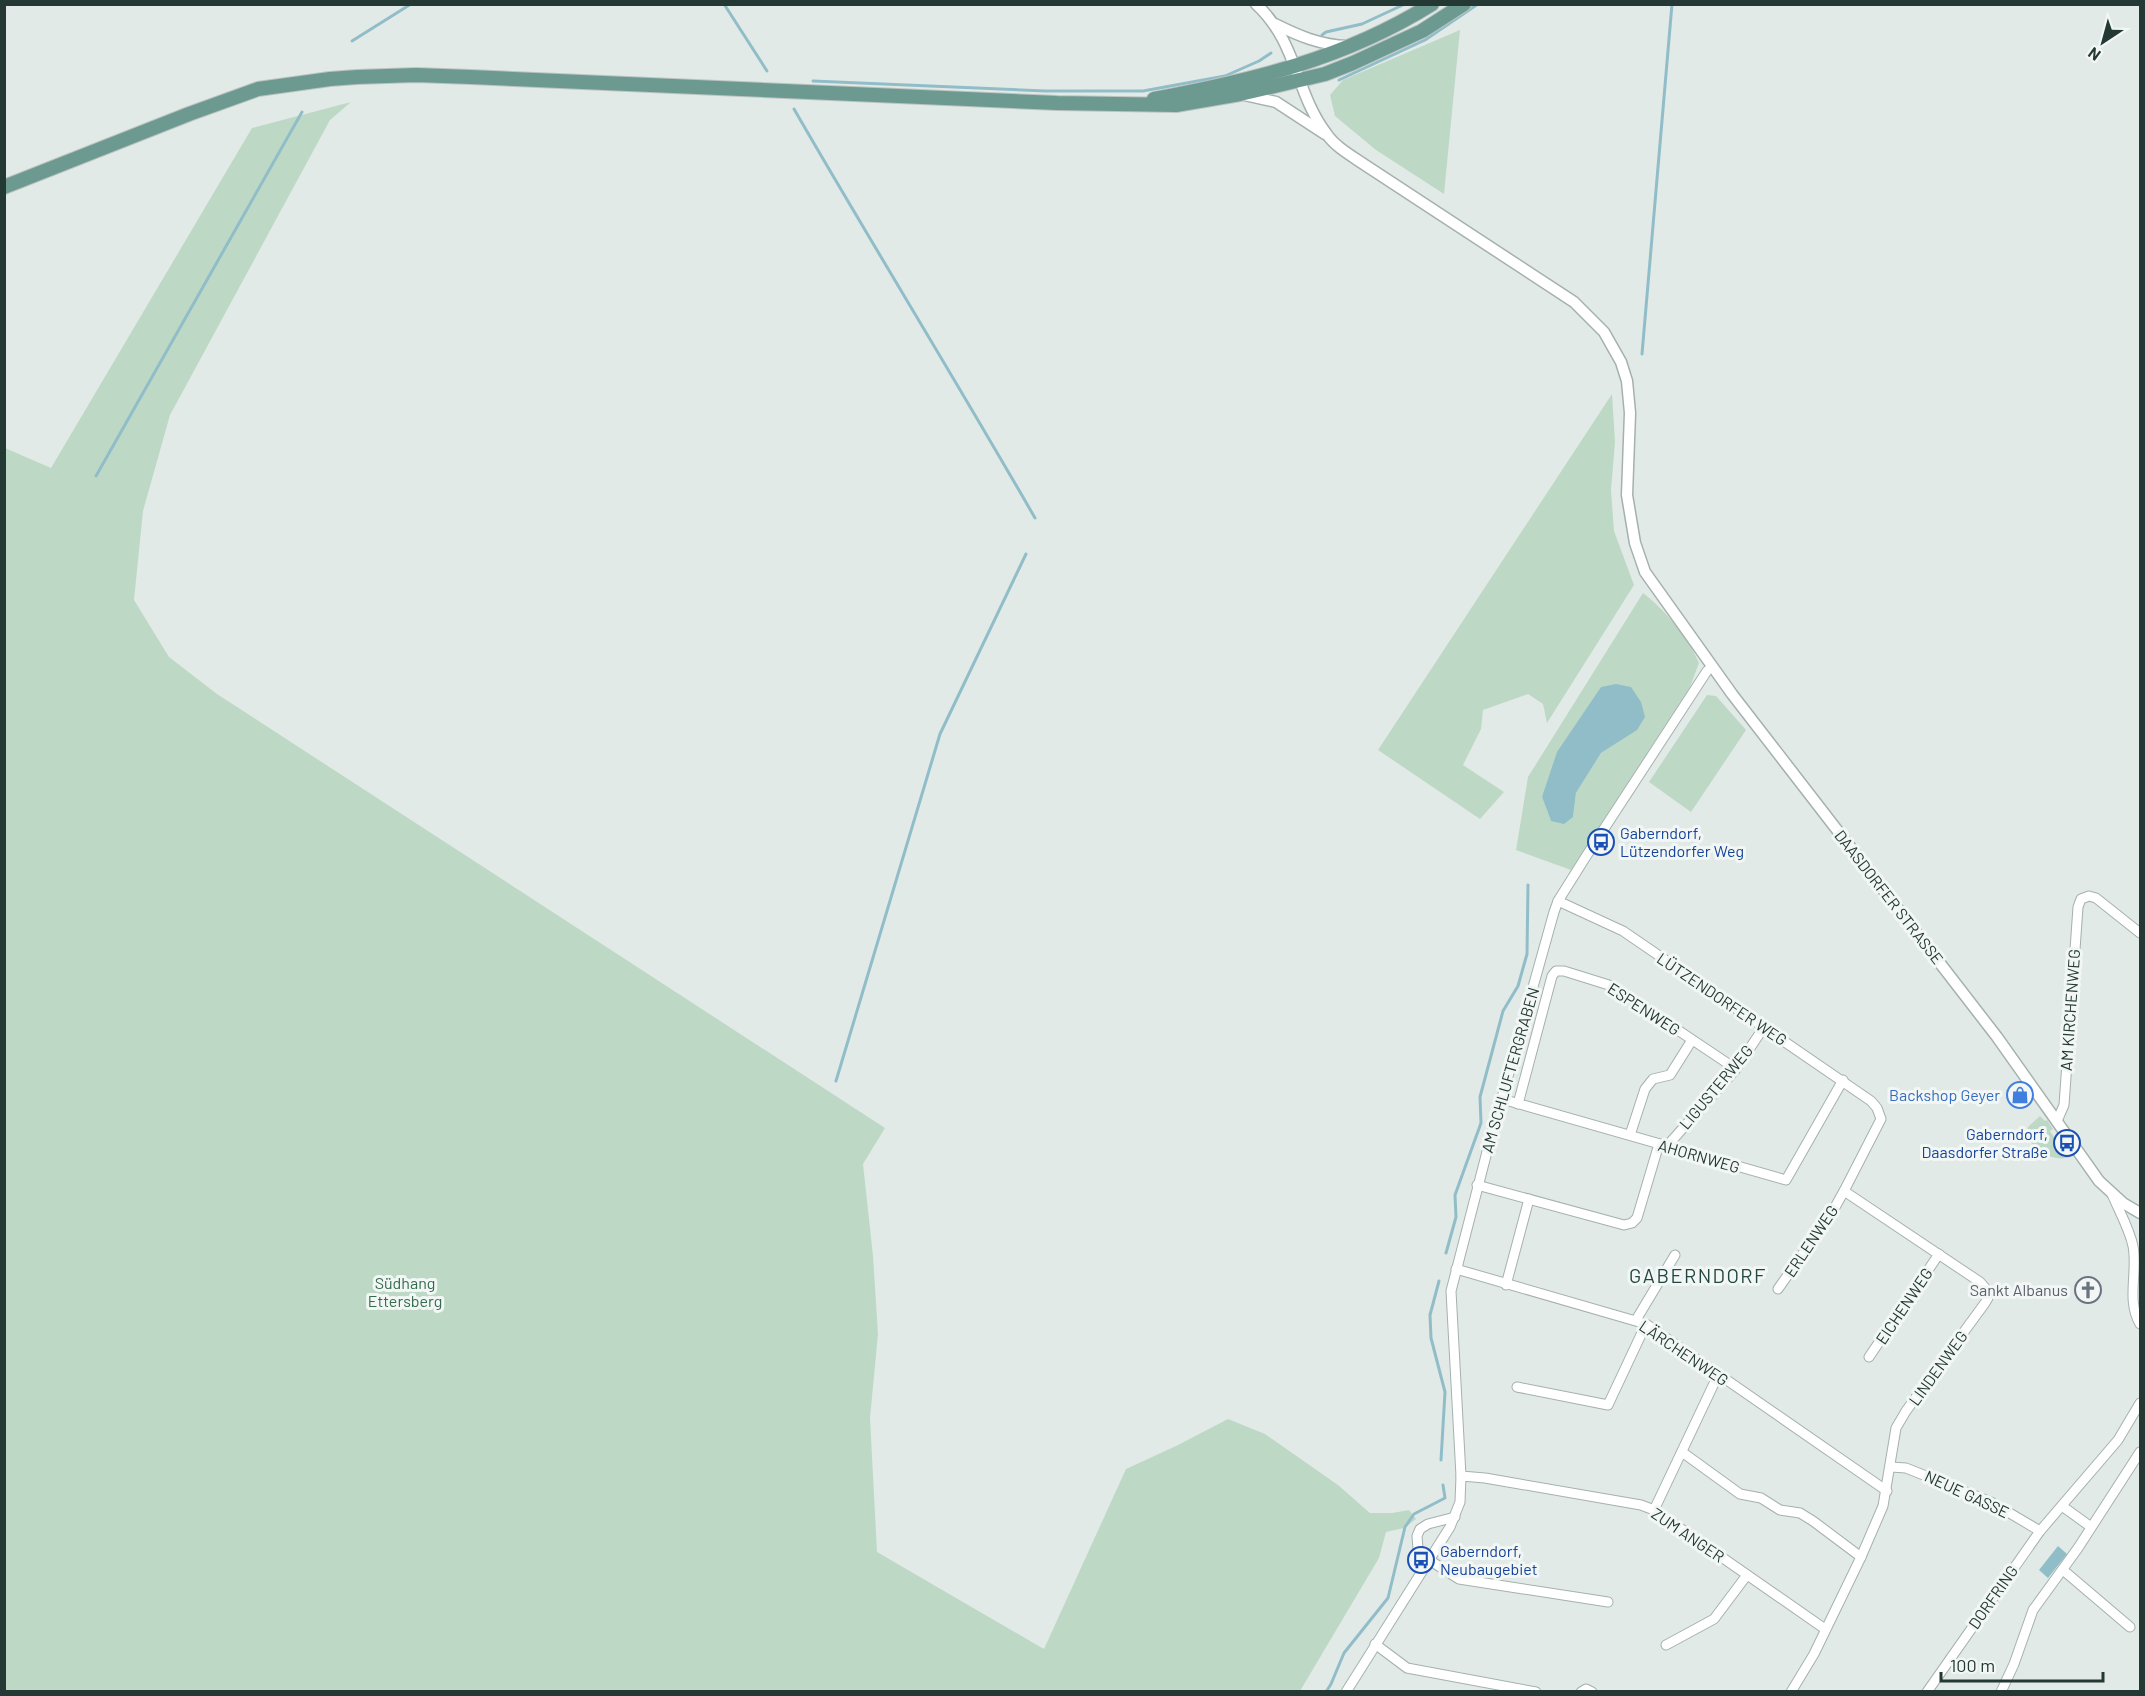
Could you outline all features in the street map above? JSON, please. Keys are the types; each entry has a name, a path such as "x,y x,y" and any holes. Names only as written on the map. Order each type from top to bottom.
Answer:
{"main road":[{"path":"1116,104 1225,85 1296,66 1379,34 1432,4"},
{"path":"4,187 189,114 258,90 330,79 416,75 1046,103 1176,105 1240,94 1344,67 1422,32 1464,4"}],"street":[{"path":"1256,4 1274,23 1296,66 1312,110 1327,135"},
{"path":"1274,23 1311,41 1351,46"},
{"path":"1240,94 1276,102 1327,135"},
{"name":"DAASDORFER STRASSE","path":"1327,135 1365,165 1574,302 1604,332 1621,362 1627,381 1630,413 1627,495 1635,543 1645,572 1712,667 1997,1037 2088,1166 2110,1192 2140,1213"},
{"name":"AM SCHLUFTERGRABEN","path":"1346,1692 1455,1517 1460,1502 1461,1476 1451,1291 1478,1185 1558,901 1674,721 1712,667"},
{"name":"AM KIRCHENWEG","path":"2057,1121 2064,1105 2078,907 2081,899 2089,896 2096,898 2140,933"},
{"name":"LÜTZENDORFER WEG","path":"1558,901 1623,931 1668,964 1843,1080 1877,1108 1881,1119 1878,1127 1844,1191"},
{"name":"ESPENWEG","path":"1518,1104 1552,976 1556,971 1564,971 1612,986 1736,1069"},
{"name":"LIGUSTERWEG","path":"1663,1145 1736,1069 1764,1027"},
{"name":"ESPENWEG","path":"1630,1135 1645,1089 1653,1079 1670,1075 1692,1040"},
{"name":"AHORNWEG","path":"1502,1099 1786,1180 1843,1080"},
{"path":"1478,1185 1624,1225 1632,1223 1637,1218 1663,1145"},
{"name":"LINDENWEG","path":"1791,1692 1814,1654 1883,1506 1896,1428 1988,1298 1988,1290 1980,1282 1844,1191"},
{"name":"ERLENWEG","path":"1778,1289 1844,1191"},
{"path":"2110,1192 2133,1248 2133,1304 2134,1314 2140,1324"},
{"path":"1506,1285 1529,1199"},
{"path":"2133,1248 2140,1237"},
{"name":"EICHENWEG","path":"1869,1357 1939,1254"},
{"path":"1636,1320 1675,1255"},
{"name":"LÄRCHENWEG","path":"1456,1269 1646,1324 1887,1491"},
{"path":"1517,1387 1608,1405 1646,1324"},
{"path":"1654,1510 1718,1375"},
{"name":"DORFRING","path":"1927,1692 2040,1531 2118,1440 2140,1403"},
{"path":"1682,1452 1740,1494 1761,1498 1780,1510 1800,1514 1861,1557"},
{"path":"2001,1692 2014,1664 2033,1610 2063,1570 2140,1452"},
{"name":"NEUE GASSE","path":"1891,1467 1906,1468 1991,1502 2040,1531"},
{"name":"ZUM ANGER","path":"1461,1476 1478,1477 1654,1510 1825,1629"},
{"path":"2062,1506 2091,1527"},
{"path":"1455,1517 1428,1524 1420,1529 1417,1536 1418,1549 1427,1561 1459,1579 1608,1602"},
{"path":"2063,1570 2130,1627"},
{"path":"1665,1645 1714,1619 1747,1575"},
{"path":"1375,1644 1407,1668 1536,1692"},
{"path":"1581,1692 1586,1689 1592,1692"}],"green space":[{"path":"1460,30 1444,194 1376,150 1335,116 1330,95 1343,80"},
{"name":"Südhang Ettersberg","path":"351,102 330,120 170,415 143,511 134,600 169,657 217,694 885,1128 863,1164 873,1256 878,1334 870,1418 877,1552 1044,1649 1126,1469 1228,1419 1265,1434 1338,1485 1370,1513 1409,1510 1416,1519 1404,1528 1386,1532 1379,1558 1300,1691 5,1691 5,448 51,468 252,128"},
{"path":"1612,394 1615,442 1611,490 1614,531 1634,585 1547,723 1543,704 1528,694 1483,710 1481,729 1463,765 1504,792 1480,819 1378,750"},
{"path":"1643,593 1675,625 1689,643 1699,663 1690,687 1571,870 1516,850 1528,777","holes":["1601,687 1616,743 1601,753 1576,793 1573,817 1551,821 1542,797"]},
{"path":"1707,695 1716,696 1746,730 1691,812 1649,782"},
{"path":"2040,1116 2045,1121 2047,1120 2053,1129 2050,1131 2054,1137 2058,1135 2071,1157 2048,1156 2035,1148 2028,1135 2028,1127"}],"water":[{"path":"1616,684 1631,687 1641,702 1645,717 1637,730 1601,753 1576,793 1573,817 1564,824 1551,821 1542,797 1557,752 1601,687"},
{"path":"2058,1546 2067,1554 2048,1578 2039,1570"}],"waterway":[{"path":"352,41 411,4"},
{"path":"724,4 767,71"},
{"path":"1322,35 1326,32 1362,24 1405,4"},
{"path":"1339,80 1425,40 1478,4"},
{"path":"1642,354 1672,4"},
{"path":"813,81 1045,91 1143,91 1225,76 1271,53"},
{"path":"794,109 1035,518"},
{"path":"96,476 302,112"},
{"path":"836,1081 940,734 1026,554"},
{"path":"1446,1253 1456,1217 1455,1195 1481,1123 1480,1097 1503,1011 1518,986 1527,954 1528,885"},
{"path":"1439,1281 1430,1315 1431,1338 1445,1392 1441,1460"},
{"path":"1326,1692 1344,1653 1388,1598 1405,1527 1414,1514 1445,1498 1443,1485"}],"place":[{"name":"Gaberndorf, Lützendorfer Weg","path":"1601,842"},
{"name":"Backshop Geyer","path":"2020,1095"},
{"name":"Gaberndorf, Daasdorfer Straße","path":"2067,1143"},
{"name":"Sankt Albanus","path":"2088,1290"},
{"name":"Gaberndorf, Neubaugebiet","path":"1421,1560"}],"district":[{"name":"GABERNDORF","path":"1698,1276"}]}
